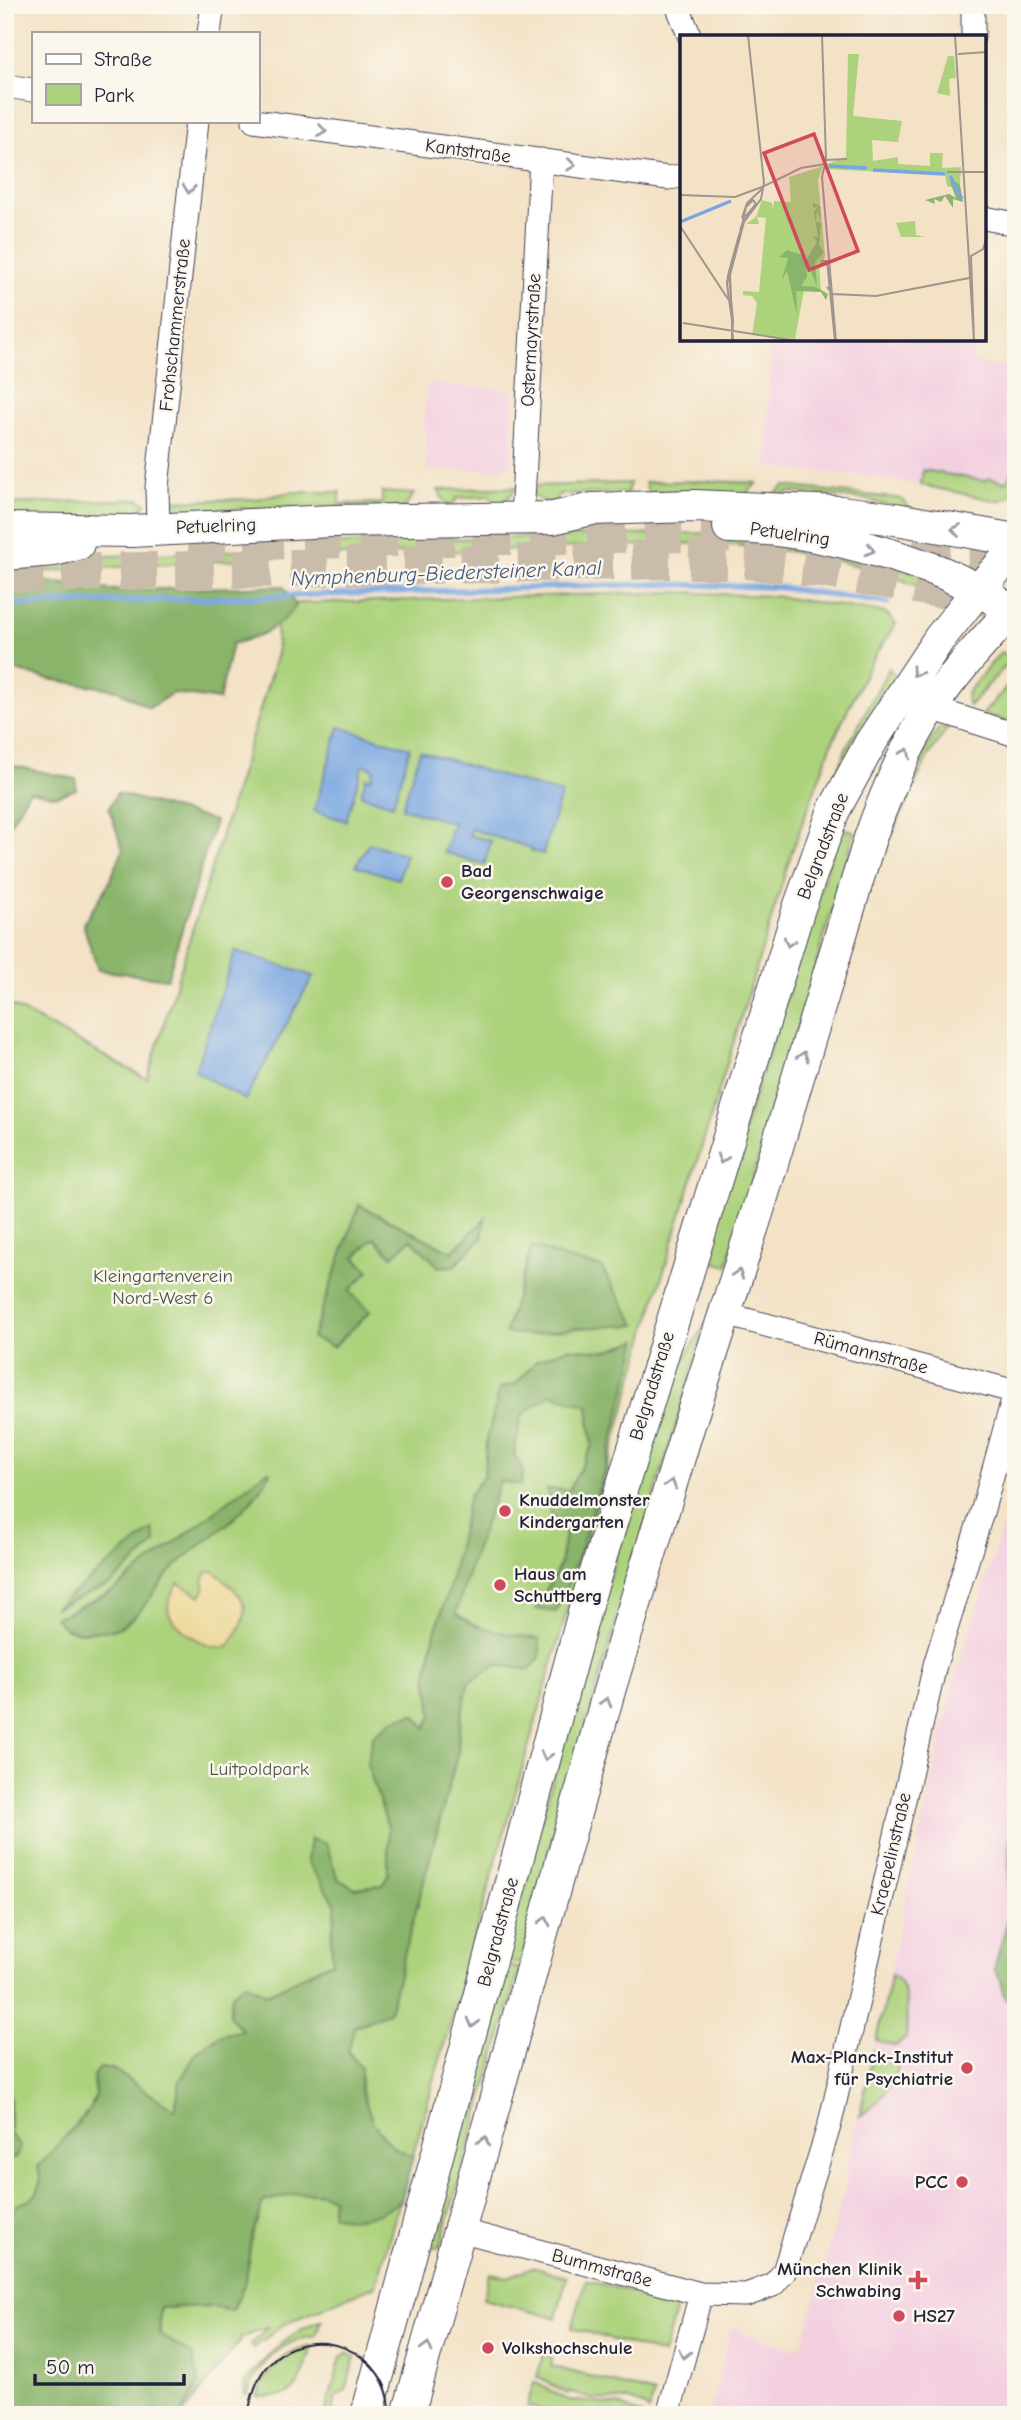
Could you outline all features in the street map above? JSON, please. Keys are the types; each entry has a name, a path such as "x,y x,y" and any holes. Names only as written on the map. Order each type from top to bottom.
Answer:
{"main road":[{"name":"Petuelring","path":"5,529 144,530 332,521 553,518 604,509 695,506 786,508 896,519 1016,540"},
{"name":"Petuelring","path":"553,518 584,525 755,527 834,539 931,568 1015,608"},
{"name":"Petuelring","path":"5,554 54,550 144,530"},
{"name":"Belgradstraße","path":"367,2415 586,1605 799,908 834,810 871,742 916,671 978,590 1016,548"},
{"name":"Belgradstraße","path":"408,2415 609,1691 883,799 931,708 948,684 1015,608"},
{"path":"849,781 855,794 870,801 883,799"},
{"path":"827,831 843,821 860,826 870,838"},
{"path":"406,2277 456,2241"}],"street":[{"path":"209,32 213,5"},
{"path":"677,5 689,35"},
{"path":"973,5 973,35"},
{"path":"5,86 32,90"},
{"name":"Frohschammerstraße","path":"144,530 157,487 197,122"},
{"name":"Kantstraße","path":"259,122 668,178 680,176"},
{"name":"Ostermayrstraße","path":"522,519 541,160"},
{"path":"986,218 1016,224"},
{"path":"931,708 1016,735"},
{"name":"Rümannstraße","path":"725,1314 1015,1392"},
{"name":"Kraepelinstraße","path":"746,2295 773,2286 785,2272 823,2151 932,1675 980,1519 1015,1392"},
{"name":"Bummstraße","path":"456,2241 701,2294 746,2295"},
{"path":"668,2415 701,2294"}],"shaded area":[{"path":"771,341 975,341 974,363 1016,367 1016,492 990,499 876,477 766,467"},
{"path":"428,383 514,391 511,463 500,470 427,470 424,413"},
{"path":"1016,1484 1016,2415 709,2415 729,2338 728,2330 735,2327 741,2333 793,2348 801,2346 804,2339 848,2175 845,2174 954,1682"}],"green space":[{"path":"1016,468 1016,493 1002,500 921,485 923,470 1005,482"},
{"path":"645,482 757,483 743,497 648,492"},
{"path":"630,483 627,493 560,494 554,502 539,499 531,486"},
{"path":"784,486 902,499 913,512 864,499 788,492 779,499 771,498"},
{"path":"517,487 504,503 495,503 490,496 457,498 453,505 447,506 438,490"},
{"path":"292,492 340,492 340,504 382,503 382,492 414,494 404,508 333,506 192,510 185,516 175,516 162,501 256,499"},
{"path":"139,499 146,503 132,516 5,519 5,504"},
{"path":"707,533 743,535 932,576 920,587 868,569 815,556 706,543 316,556 326,545"},
{"path":"273,549 283,557 5,574 5,564 61,558"},
{"path":"34,580 110,590 283,586 296,606 268,631 232,644 219,700 173,693 149,708 117,690 48,679 5,667 5,583"},
{"name":"Luitpoldpark","path":"675,592 774,596 886,613 896,624 869,665 832,743 792,851 657,1293 376,2285 282,2325 254,2348 251,2345 269,2326 242,2338 182,2415 5,2415 5,1002 147,1079 277,654 276,604"},
{"path":"1001,652 1011,660 969,706 966,696 970,689"},
{"path":"889,668 897,680 804,857 846,749"},
{"path":"1016,676 1016,724 983,714"},
{"path":"949,726 927,758 873,876 883,834 910,776 939,728"},
{"path":"10,765 76,779 76,789 57,796 29,791 5,833 5,769"},
{"path":"117,793 215,821 167,979 98,970 83,924 107,887 123,850 109,808"},
{"path":"847,829 855,832 727,1266 703,1258 838,834"},
{"path":"359,1205 452,1252 485,1219 482,1238 454,1266 439,1267 411,1239 393,1256 374,1238 355,1257 369,1271 349,1291 370,1312 333,1347 312,1338"},
{"path":"532,1246 567,1259 601,1267 636,1325 577,1328 530,1335 505,1333"},
{"path":"706,1323 551,1841 521,1964 502,1959 665,1381 682,1363"},
{"path":"638,1340 592,1512 556,1612 536,1609 560,1565 565,1534 551,1514 547,1489 569,1490 592,1446 588,1406 551,1394 521,1416 514,1454 523,1471 521,1485 500,1481 456,1613 485,1628 540,1639 540,1657 530,1670 496,1665 468,1683 459,1728 458,1752 389,2012 354,2027 348,2052 361,2067 361,2089 373,2123 393,2147 413,2157 401,2201 376,2214 359,2218 332,2215 332,2198 316,2193 263,2202 251,2239 246,2281 232,2311 208,2306 160,2308 160,2335 192,2354 199,2383 181,2415 5,2415 5,2350 9,2342 5,2333 5,2255 9,2248 5,2221 18,2204 35,2196 40,2186 38,2167 90,2109 96,2095 93,2076 100,2068 111,2068 175,2110 180,2081 197,2052 219,2036 242,2030 229,2016 232,1994 245,1983 266,1994 333,1962 331,1942 336,1905 307,1861 310,1839 326,1844 338,1879 355,1888 383,1885 388,1874 388,1827 367,1764 373,1736 393,1720 414,1714 426,1728 432,1715 427,1674 435,1632 449,1589 469,1495 484,1476 486,1443 500,1388 516,1384 537,1360 568,1348 606,1351"},
{"path":"267,1471 270,1472 251,1501 175,1567 143,1607 120,1627 102,1631 72,1630 55,1618 113,1591"},
{"path":"153,1529 156,1543 111,1584 54,1608"},
{"path":"1009,1838 1016,1840 1016,1923 1008,1919"},
{"path":"1008,1919 1016,1923 1016,2009 1004,1997 1001,1980 994,1969"},
{"path":"501,1963 520,1969 440,2247 433,2248 426,2243"},
{"path":"891,1975 902,1986 907,2013 906,2038 896,2046 876,2040"},
{"path":"873,2051 892,2059 898,2067 883,2095 860,2116"},
{"path":"5,2075 10,2100 10,2133 20,2147 16,2158 5,2160"},
{"path":"532,2267 567,2277 556,2318 483,2299 490,2273 508,2277"},
{"path":"586,2280 672,2303 675,2312 663,2354 572,2328"},
{"path":"322,2320 316,2336 292,2342 272,2355 258,2373 247,2395 245,2394 244,2384 270,2355 299,2331"},
{"path":"312,2346 301,2378 290,2392 282,2396 257,2396 278,2363 293,2353"},
{"path":"348,2353 355,2357 346,2390 336,2397 332,2415 325,2415 341,2357"},
{"path":"543,2355 552,2358 551,2366 654,2394 649,2411 643,2405 626,2399 592,2399 569,2392 568,2394 537,2377"},
{"path":"534,2382 568,2400 621,2406 642,2415 560,2415 527,2406"}],"sand":[{"path":"214,1571 234,1589 244,1605 242,1622 228,1647 212,1647 196,1639 177,1625 168,1608 178,1583 201,1596 207,1572"}],"water":[{"path":"339,727 410,748 393,805 361,795 366,777 371,779 374,769 363,765 346,821 314,811"},
{"path":"420,751 561,794 543,854 471,829 469,835 491,841 484,865 444,852 453,823 402,808"},
{"path":"369,843 406,855 398,879 356,866"},
{"path":"235,951 313,976 245,1100 195,1071"}],"waterway":[{"name":"Nymphenburg-Biedersteiner Kanal","path":"5,605 653,584 777,587 887,603"}],"tunnel":[{"path":"188,542 730,534"},
{"path":"911,555 1016,574"},
{"path":"5,574 746,560 828,570 987,597"}],"tram line":[{"path":"248,2415 257,2382 268,2365 286,2351 305,2344 326,2343 346,2348 364,2359 378,2374 387,2393 390,2415"}],"place":[{"name":"Bad Georgenschwaige","path":"447,882"},
{"name":"Knuddelmonster Kindergarten","path":"505,1511"},
{"name":"Haus am Schuttberg","path":"500,1585"},
{"name":"Max-Planck-Institut für Psychiatrie","path":"967,2068"},
{"name":"PCC","path":"962,2182"},
{"name":"München Klinik Schwabing","path":"918,2280"},
{"name":"HS27","path":"899,2316"},
{"name":"Volkshochschule","path":"488,2348"}],"park label":[{"name":"Kleingartenverein Nord-West 6","path":"163,1287"}]}
